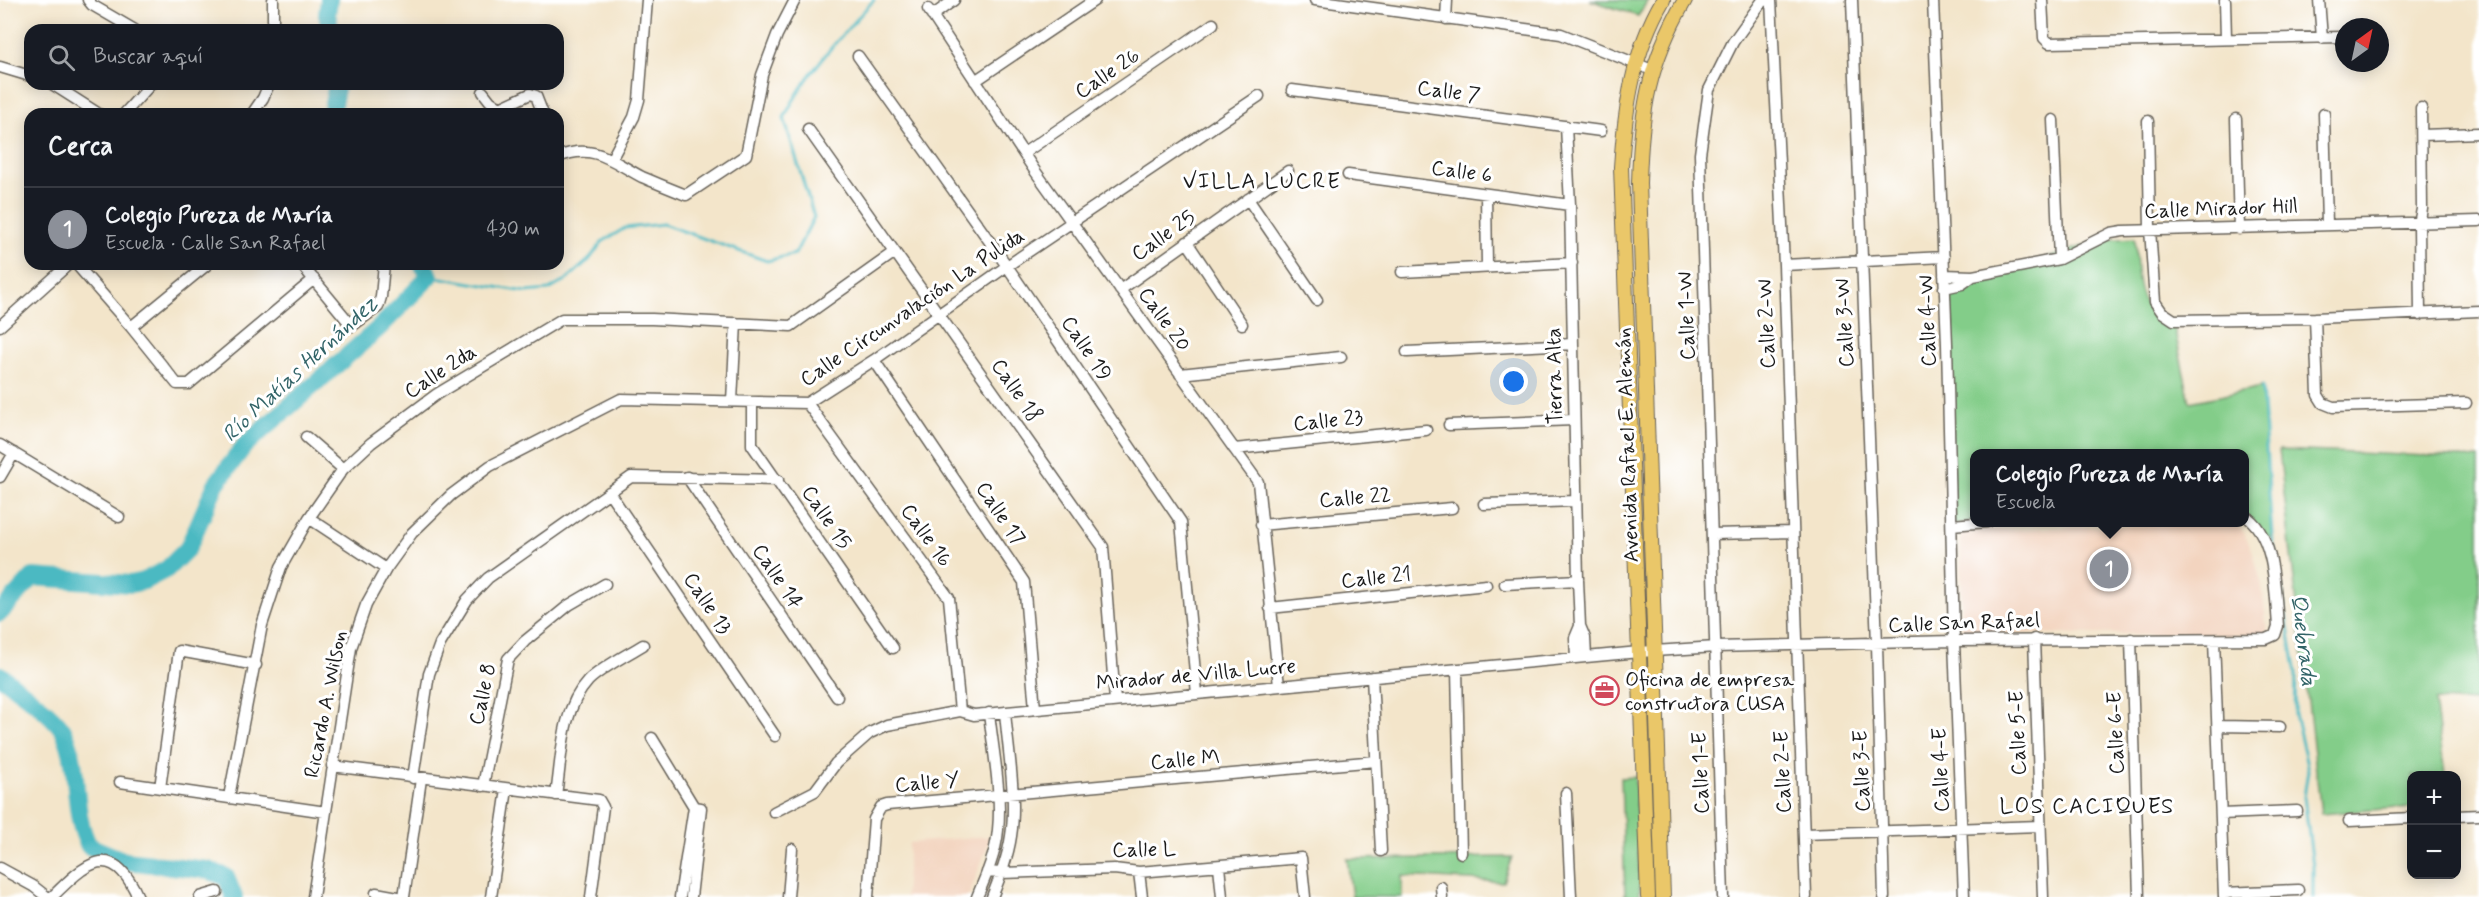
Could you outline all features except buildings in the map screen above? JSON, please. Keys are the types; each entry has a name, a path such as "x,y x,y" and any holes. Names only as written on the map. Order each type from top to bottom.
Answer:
{"main road":[{"name":"Avenida Rafael E. Alemán","path":"1648,897 1621,167 1626,109 1635,62 1663,0"},
{"name":"Avenida Rafael E. Alemán","path":"1663,897 1639,183 1643,113 1652,70 1685,0"}],"street":[{"path":"88,0 92,5 125,24"},
{"path":"273,0 273,24"},
{"path":"612,158 634,117 639,100 647,0"},
{"path":"564,154 588,152 612,158 640,176 686,195 746,155 762,75 777,36 795,0"},
{"name":"Calle 20","path":"954,0 930,12 1072,222 1258,482 1279,686"},
{"path":"975,81 1095,0"},
{"path":"1315,0 1561,34 1652,70"},
{"path":"1446,19 1448,0"},
{"name":"Calle 1-W","path":"1716,647 1700,154 1709,90 1733,42 1763,0"},
{"name":"Calle 2-W","path":"1771,0 1784,264 1797,646"},
{"name":"Calle 3-W","path":"1852,0 1877,644"},
{"name":"Calle 4-W","path":"1933,0 1944,257 1954,640"},
{"path":"2042,0 2044,38 2049,43 2335,37"},
{"path":"2225,0 2226,39"},
{"path":"2319,0 2322,38"},
{"name":"Calle 26","path":"1024,153 1213,24"},
{"name":"Calle 19","path":"858,56 1007,266 1181,522 1197,694"},
{"path":"0,67 24,74"},
{"path":"61,90 90,108"},
{"path":"129,108 146,90"},
{"path":"256,108 266,90"},
{"name":"Calle 7","path":"1292,90 1601,131"},
{"path":"483,92 500,108 530,94 536,96 541,108"},
{"name":"Calle Circunvalación La Pulida","path":"527,447 621,399 807,403 874,360 1007,266 1259,96"},
{"path":"2420,315 2421,108"},
{"path":"2324,114 2327,224"},
{"path":"2236,119 2239,229"},
{"path":"2053,120 2059,259"},
{"path":"2148,121 2150,229 2155,302 2162,312 2174,320 2420,315 2479,311"},
{"name":"Tierra Alta","path":"1566,126 1572,263 1578,580 1580,626 1585,638 1581,658"},
{"name":"Calle 18","path":"808,129 1103,547 1115,701"},
{"path":"2422,135 2479,133"},
{"name":"Calle 25","path":"1120,290 1288,171"},
{"name":"Calle 6","path":"1348,176 1570,205"},
{"path":"1486,194 1487,266"},
{"path":"1248,199 1317,300"},
{"name":"Calle Mirador Hill","path":"1944,275 1973,276 2059,259 2111,232 2150,229 2239,229 2327,224 2419,224 2479,221"},
{"path":"1187,242 1242,324"},
{"name":"Calle 2da","path":"229,797 262,625 281,567 309,518 344,469 371,443 437,394 562,319 791,326 895,252"},
{"path":"1784,264 1944,257"},
{"path":"1402,272 1572,263"},
{"path":"0,326 62,270"},
{"path":"81,270 177,384 189,384 314,279"},
{"path":"131,327 201,270"},
{"path":"306,270 352,326 378,307 383,270"},
{"name":"Calle Mirador Hill","path":"1944,288 1962,284 1973,276"},
{"path":"2315,318 2318,395 2324,403 2333,407 2466,403"},
{"path":"732,401 736,323"},
{"path":"1407,352 1573,345"},
{"path":"1180,374 1341,357"},
{"name":"Calle 17","path":"874,360 1024,582 1035,709"},
{"name":"Calle 15","path":"752,402 752,445 893,648"},
{"name":"Calle 16","path":"807,403 949,598 960,711"},
{"path":"1449,425 1574,420"},
{"name":"Calle 23","path":"1234,449 1426,430"},
{"path":"306,436 344,469"},
{"path":"0,445 119,517"},
{"name":"Ricardo A. Wilson","path":"313,897 351,648 366,605 386,569 412,533 451,495 490,466 527,447"},
{"path":"0,477 14,453"},
{"path":"404,897 429,674 440,644 467,600 488,578 631,477 778,480"},
{"name":"Calle 14","path":"687,477 837,697"},
{"name":"Calle 13","path":"609,492 775,736"},
{"path":"1484,504 1576,501"},
{"name":"Calle 22","path":"1261,525 1452,508"},
{"path":"309,518 386,569"},
{"name":"Calle San Rafael","path":"1654,652 1716,647 1954,640 2266,639 2275,635 2278,626 2268,548 2257,527 2249,520"},
{"path":"1952,525 1970,523"},
{"path":"1713,534 1792,532"},
{"path":"1505,584 1578,580"},
{"name":"Calle 8","path":"483,786 508,659 525,641 569,605 605,584"},
{"name":"Calle 21","path":"1270,608 1486,585"},
{"name":"Calle 5-E","path":"2034,639 2043,897"},
{"name":"Calle 6-E","path":"2131,639 2139,897"},
{"name":"Calle 4-E","path":"1954,640 1964,897"},
{"path":"2214,640 2224,895 2298,890"},
{"name":"Calle 3-E","path":"1877,644 1884,897"},
{"path":"556,795 567,719 575,698 590,679 643,645"},
{"name":"Calle 2-E","path":"1797,646 1806,897"},
{"name":"Calle 1-E","path":"1716,647 1723,897"},
{"path":"160,788 179,651 256,665"},
{"name":"Mirador de Villa Lucre","path":"774,812 815,791 836,764 870,733 887,725 960,711 974,715 1654,652"},
{"path":"1457,669 1461,853"},
{"path":"1372,677 1381,851"},
{"path":"992,897 1012,833 1005,711"},
{"path":"977,897 987,872 998,831 990,713"},
{"path":"2218,726 2280,727"},
{"path":"652,738 694,807 680,897"},
{"name":"Calle M","path":"997,795 1376,761"},
{"path":"332,766 599,800 603,807 591,897"},
{"path":"120,782 326,812"},
{"path":"491,897 507,789"},
{"path":"1566,793 1571,897"},
{"name":"Calle Y","path":"868,897 874,819 881,807 997,795"},
{"path":"691,897 701,808 694,807"},
{"path":"2221,814 2297,811"},
{"path":"2461,816 2479,815"},
{"path":"2349,821 2407,818"},
{"path":"1804,834 2040,826"},
{"path":"998,831 1012,833"},
{"path":"788,897 792,849"},
{"name":"Calle L","path":"987,872 1114,869 1139,872 1301,858 1305,897"},
{"path":"52,897 76,873 91,863 101,861 116,865 125,873 138,897"},
{"path":"1219,866 1222,897"},
{"path":"0,868 24,880 46,897"},
{"path":"1139,872 1142,897"},
{"path":"200,897 217,892"},
{"path":"376,893 398,897"}],"shaded area":[{"path":"2090,527 2238,527 2244,533 2253,552 2262,586 2267,635 1962,633 1961,531"},
{"path":"991,837 968,897 905,897 909,843"}],"green space":[{"path":"1590,0 1648,0 1638,16"},
{"path":"2135,238 2140,290 2151,310 2160,319 2174,327 2190,402 2262,387 2272,536 2265,539 2249,521 2249,449 1970,449 1970,523 1952,525 1945,292 2101,240"},
{"path":"2279,450 2479,458 2479,702 2435,700 2444,771 2407,771 2407,807 2321,814"},
{"path":"1635,777 1640,897 1625,897 1621,778"},
{"path":"1512,857 1503,882 1402,876 1402,897 1352,897 1347,859"}],"waterway":[{"name":"Río Matías Hernández","path":"329,0 327,15 329,24"},
{"path":"430,276 526,292 549,290 566,280 589,260 602,242 625,228 663,224 767,261 795,254 814,217 784,118 813,71 874,0"},
{"name":"Río Matías Hernández","path":"332,108 336,90"},
{"name":"Río Matías Hernández","path":"0,613 33,577 131,584 144,581 167,569 188,548 216,484 245,445 379,328 430,276 426,270"},
{"name":"Quebrada","path":"2262,387 2272,536 2296,674 2295,714 2308,770 2304,797 2313,866 2313,897"},
{"name":"Río Matías Hernández","path":"0,675 45,711 65,734 73,762 80,819 89,846 125,861 208,870 226,877 234,897"}],"place":[{"name":"Colegio Pureza de María","path":"2109,569"},
{"name":"Oficina de empresa constructora CUSA","path":"1604,691"}],"district":[{"name":"VILLA LUCRE","path":"1262,180"},
{"name":"LOS CACIQUES","path":"2087,805"}]}
